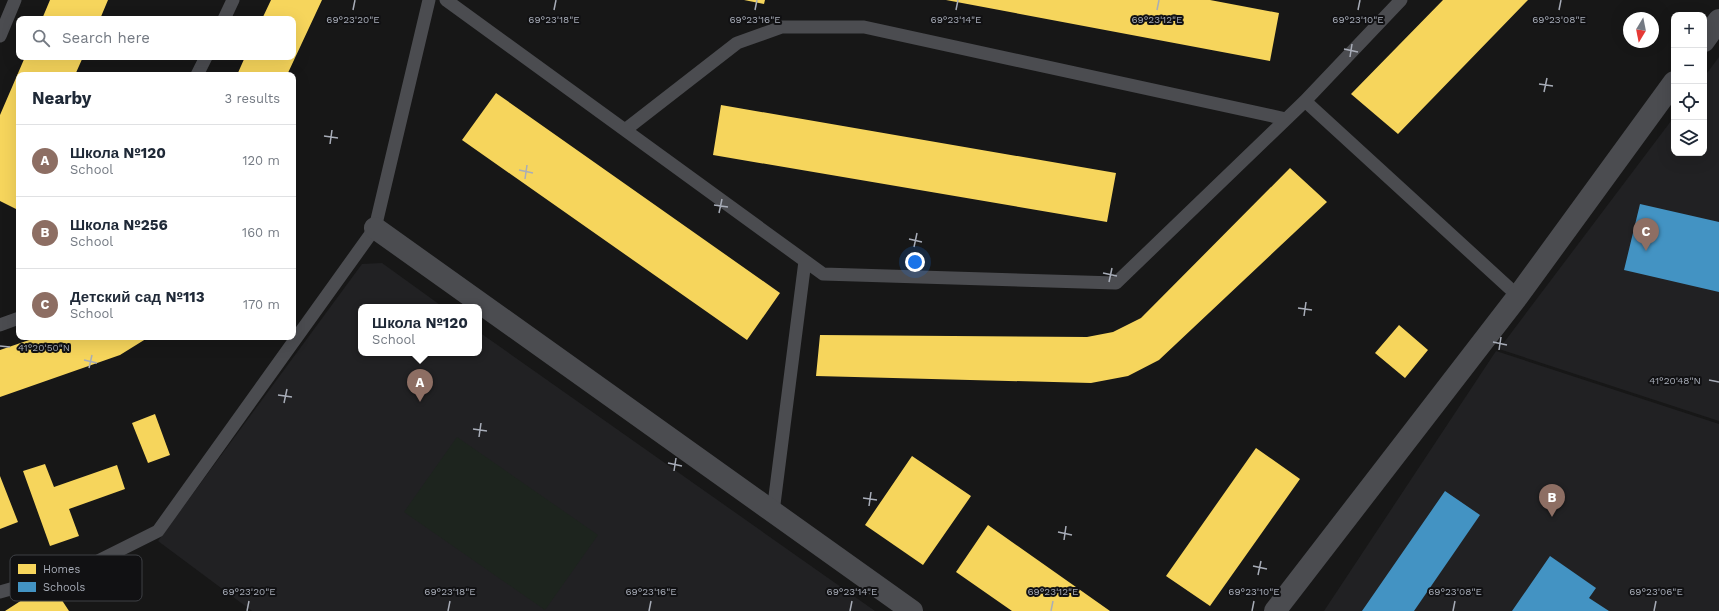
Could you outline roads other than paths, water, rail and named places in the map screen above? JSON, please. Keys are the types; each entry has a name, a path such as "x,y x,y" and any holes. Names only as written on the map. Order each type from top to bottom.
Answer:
{"street":[{"path":"1707,37 1719,20"},
{"path":"1276,611 1518,296 1673,84"},
{"path":"375,228 482,304"},
{"path":"482,304 912,611"}],"lane":[{"path":"0,36 15,0"},
{"path":"225,16 233,0"},
{"path":"296,338 375,228 429,0"},
{"path":"446,0 823,274 1116,283 1305,101 1401,0"},
{"path":"625,130 737,44 782,27 864,27 1286,119"},
{"path":"198,72 204,60"},
{"path":"1305,101 1518,296"},
{"path":"773,512 805,261"},
{"path":"0,325 16,319"},
{"path":"110,555 158,531 295,340"},
{"path":"0,592 10,589"}],"place":[{"name":"Детский сад №113","path":"1646,251"},
{"name":"Школа №120","path":"420,402"},
{"name":"Школа №256","path":"1552,517"}]}
